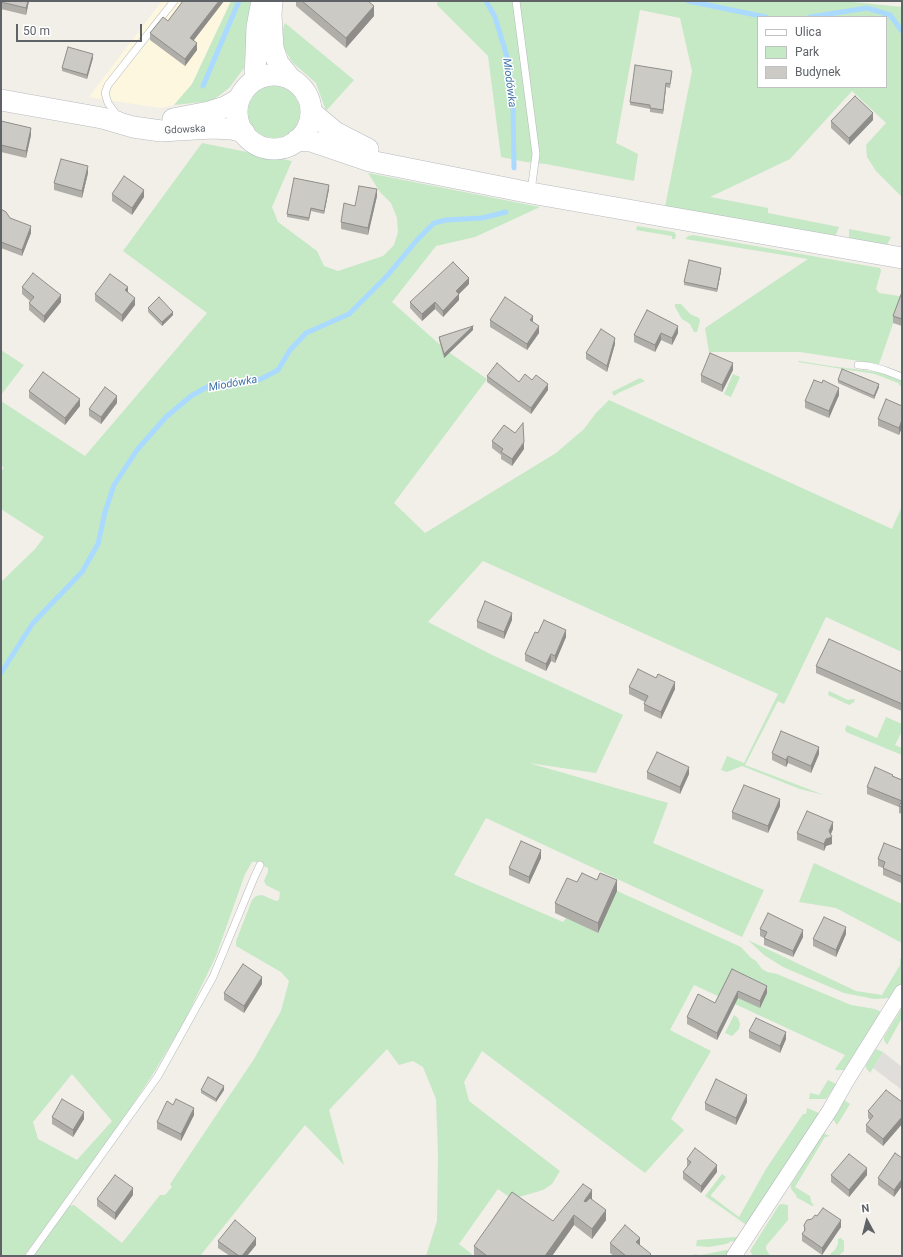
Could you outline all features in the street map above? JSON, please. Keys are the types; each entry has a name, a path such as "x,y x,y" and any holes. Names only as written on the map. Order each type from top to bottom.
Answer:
{"main road":[{"path":"255,80 258,21 262,1"},
{"path":"272,1 272,48 278,63 291,79 306,93 310,102 311,112 307,127 297,140 286,146 275,148 263,147 252,141 240,125 237,108 239,99 246,88 255,80 264,76 282,76 291,79"},
{"name":"Gdowska","path":"102,118 132,120 177,119 225,107 239,99"},
{"name":"Gdowska","path":"1,100 102,118 161,131 232,129 244,132"},
{"path":"311,112 335,132 403,166"},
{"path":"297,140 311,141 370,161 403,166 531,193 902,258"}],"street":[{"path":"739,1254 902,992"}],"lane":[{"path":"132,120 116,114 108,102 105,93 108,85 174,1"},
{"path":"254,1 258,21"},
{"path":"516,1 536,154 531,193"},
{"path":"858,365 884,370 902,377"},
{"path":"29,1256 158,1076 213,977 260,865"}],"shaded area":[{"path":"162,1 231,1 192,84 174,105 160,108 89,97"},
{"path":"883,1052 902,1067 902,1090 873,1068"}],"green space":[{"path":"231,1 256,1 246,46 244,68 229,88 212,101 174,105 192,84"},
{"path":"438,1 844,1 902,7 902,197 876,171 867,157 866,145 886,123 852,91 790,159 710,197 768,208 768,213 839,227 835,237 665,207 692,71 680,18 640,10 616,143 638,154 634,181 501,157 488,56 437,5"},
{"path":"285,23 354,80 326,111 316,83 292,62 279,40"},
{"path":"274,86 288,90 296,98 300,112 296,126 288,134 274,138 260,134 252,126 248,112 252,98 260,90"},
{"path":"202,143 292,161 272,207 278,222 317,251 324,266 338,271 383,256 394,245 398,232 397,218 391,203 380,192 368,173 540,207 475,237 436,246 392,302 447,351 487,379 394,503 425,533 556,453 584,429 596,413 609,400 892,529 902,506 902,652 826,617 784,704 778,701 745,765 824,795 800,789 742,766 727,772 721,770 727,756 744,763 778,694 483,561 428,622 492,655 623,715 596,773 529,763 668,803 653,843 764,890 742,937 486,818 454,875 563,922 566,918 598,933 617,891 741,947 762,969 767,972 777,974 851,1005 875,1009 881,1012 847,1070 835,1069 845,1055 694,985 670,1030 711,1051 671,1119 684,1130 645,1173 482,1051 464,1082 469,1101 560,1171 552,1184 543,1190 512,1199 498,1189 459,1244 474,1256 426,1256 437,1221 438,1155 436,1099 423,1067 413,1061 399,1065 387,1049 329,1110 344,1165 305,1125 200,1256 33,1256 69,1206 74,1205 122,1243 160,1195 165,1195 172,1187 170,1184 254,1059 281,1011 289,981 281,972 236,946 236,941 252,900 256,896 262,895 276,901 279,900 280,892 266,885 264,881 268,868 256,862 252,862 245,874 216,956 184,1022 153,1074 117,1128 24,1256 1,1256 1,582 35,549 44,537 1,509 1,472 4,467 1,466 1,401 85,456 207,313 123,251","holes":["72,1074 112,1121 77,1160 38,1139 33,1122"]},
{"path":"637,226 674,232 676,235 675,239 672,239 672,236 636,230"},
{"path":"849,229 891,237 887,245 849,239"},
{"path":"693,235 880,268 881,271 876,289 879,293 899,296 902,298 879,364 800,352 709,352 705,328 808,259 685,239 688,236"},
{"path":"675,304 681,304 690,314 699,318 700,321 697,332 694,332 690,324 682,319 675,307"},
{"path":"1,350 24,365 1,395"},
{"path":"798,362 878,372 902,381 902,388 898,383 875,374"},
{"path":"733,374 740,377 731,397 724,394"},
{"path":"640,378 645,381 614,396 612,392"},
{"path":"829,691 848,700 855,699 854,702 849,705 828,695"},
{"path":"886,717 902,724 902,733 895,745 902,748 902,755 846,732 845,729 847,725 877,738"},
{"path":"814,863 902,904 902,943 836,908 799,902"},
{"path":"748,940 856,991 882,995 900,965 900,958 902,960 902,983 894,997 890,998 874,999 844,993 783,967 764,955"},
{"path":"902,1008 902,1018 887,1045 884,1037"},
{"path":"734,1015 738,1018 740,1024 739,1029 732,1036 725,1033"},
{"path":"876,1049 883,1052 870,1073 866,1068 866,1065"},
{"path":"828,1080 836,1084 826,1099 809,1099 810,1093 819,1095"},
{"path":"844,1100 850,1104 837,1125 833,1119"},
{"path":"807,1108 819,1113 748,1226 705,1196 722,1174 726,1177 711,1196 739,1217 766,1169 803,1114 806,1114"},
{"path":"823,1133 830,1136 825,1137 795,1187 810,1196 811,1202 814,1205 812,1206 796,1197 797,1196 791,1189 791,1185"},
{"path":"779,1205 788,1205 788,1220 766,1246 770,1256 753,1256 750,1251"},
{"path":"736,1237 739,1239 737,1242 732,1241 726,1244 709,1247 696,1246 697,1240"},
{"path":"841,1238 844,1241 844,1251 838,1256 831,1256 830,1254 835,1250 838,1244 838,1239"},
{"path":"726,1250 731,1252 728,1256 694,1256 694,1254 700,1255"}],"building":[{"path":"1,1 28,1 26,8"},
{"path":"183,1 219,1 190,38 197,43 185,59 150,33 163,17 168,21"},
{"path":"302,1 368,1 374,6 346,38"},
{"path":"68,47 93,54 87,75 62,68"},
{"path":"635,65 672,71 670,84 666,83 663,110 650,108 650,105 630,102"},
{"path":"855,96 873,113 849,138 831,121"},
{"path":"1,121 31,128 26,151 1,145"},
{"path":"61,159 88,166 82,191 54,183"},
{"path":"124,176 144,190 132,208 112,194"},
{"path":"294,178 329,185 324,211 311,208 309,218 287,214"},
{"path":"359,186 377,189 368,228 341,222 344,203 355,206"},
{"path":"1,209 6,212 10,218 31,226 22,250 1,242"},
{"path":"689,260 721,268 717,289 684,282"},
{"path":"453,262 469,278 456,291 459,294 443,311 435,302 422,314 410,302"},
{"path":"33,273 61,295 44,316 29,303 34,297 22,287"},
{"path":"110,274 128,287 125,290 135,298 122,315 95,294"},
{"path":"902,292 902,319 893,316"},
{"path":"159,297 173,312 162,322 148,308"},
{"path":"505,297 533,316 530,320 539,326 527,344 490,320"},
{"path":"647,310 678,326 672,338 661,333 655,345 634,335"},
{"path":"473,326 444,354 439,337"},
{"path":"601,329 615,338 607,366 586,353"},
{"path":"710,353 733,363 722,385 701,375"},
{"path":"497,363 519,382 525,374 532,380 536,375 548,384 531,408 487,376"},
{"path":"842,369 879,384 874,396 838,380"},
{"path":"43,372 80,399 65,418 29,391"},
{"path":"814,380 822,383 823,380 839,388 829,411 805,401"},
{"path":"105,387 117,396 101,417 89,409"},
{"path":"886,399 902,406 902,420 899,428 878,419"},
{"path":"523,423 524,442 512,459 501,452 503,449 492,441 504,425 515,433"},
{"path":"485,601 512,613 504,632 477,621"},
{"path":"544,620 566,630 555,656 551,654 546,664 525,654 535,632 538,633"},
{"path":"829,639 902,672 902,704 816,666"},
{"path":"638,669 656,678 658,674 675,682 661,712 644,704 648,696 629,687"},
{"path":"781,731 819,747 811,766 788,756 786,760 772,753"},
{"path":"657,752 689,767 680,787 647,772"},
{"path":"875,767 902,780 902,801 867,787"},
{"path":"744,785 780,799 768,826 732,812"},
{"path":"807,811 833,822 829,831 832,837 826,839 824,844 797,833"},
{"path":"521,841 541,850 529,877 509,868"},
{"path":"884,843 902,850 901,876 883,868 885,862 878,859"},
{"path":"582,873 597,880 600,873 617,880 598,923 555,903 567,878 577,882"},
{"path":"768,913 803,930 793,951 764,938 767,932 760,929"},
{"path":"824,917 846,927 836,950 813,939"},
{"path":"243,964 262,977 244,1006 224,993"},
{"path":"732,969 767,986 760,1001 738,991 717,1033 687,1017 698,994 715,1003"},
{"path":"756,1018 786,1032 780,1046 749,1031"},
{"path":"208,1077 224,1086 216,1099 201,1090"},
{"path":"716,1079 747,1095 736,1118 705,1103"},
{"path":"886,1090 902,1102 902,1117 883,1139 866,1125 873,1116 868,1111"},
{"path":"62,1099 84,1112 73,1130 52,1117"},
{"path":"176,1099 194,1108 181,1134 157,1122 167,1101 173,1105"},
{"path":"695,1148 717,1165 701,1186 683,1172 691,1162 687,1159"},
{"path":"895,1153 902,1158 902,1179 894,1190 878,1178"},
{"path":"849,1154 867,1168 849,1190 831,1175"},
{"path":"115,1175 133,1188 115,1213 97,1199"},
{"path":"583,1184 592,1190 584,1201 586,1202 590,1198 606,1210 592,1229 574,1215 545,1256 487,1256 474,1246 512,1192 553,1221"},
{"path":"823,1208 841,1220 822,1248 802,1234 805,1230 804,1225 807,1220 812,1219 815,1215 817,1216"},
{"path":"235,1220 256,1238 242,1256 239,1256 218,1241"},
{"path":"625,1225 640,1238 636,1242 651,1254 649,1256 626,1256 610,1243"}],"waterway":[{"path":"203,86 239,1"},
{"name":"Miodówka","path":"486,1 495,17 508,60 513,106 514,168"},
{"path":"688,1 761,16"},
{"path":"816,16 867,8 890,15 902,31"},
{"name":"Miodówka","path":"1,673 33,623 82,572 98,544 105,512 114,485 137,450 166,417 191,396 207,387 261,379 278,370 290,350 306,333 349,314 387,276 417,240 434,223 446,220 482,218 506,212"}]}
